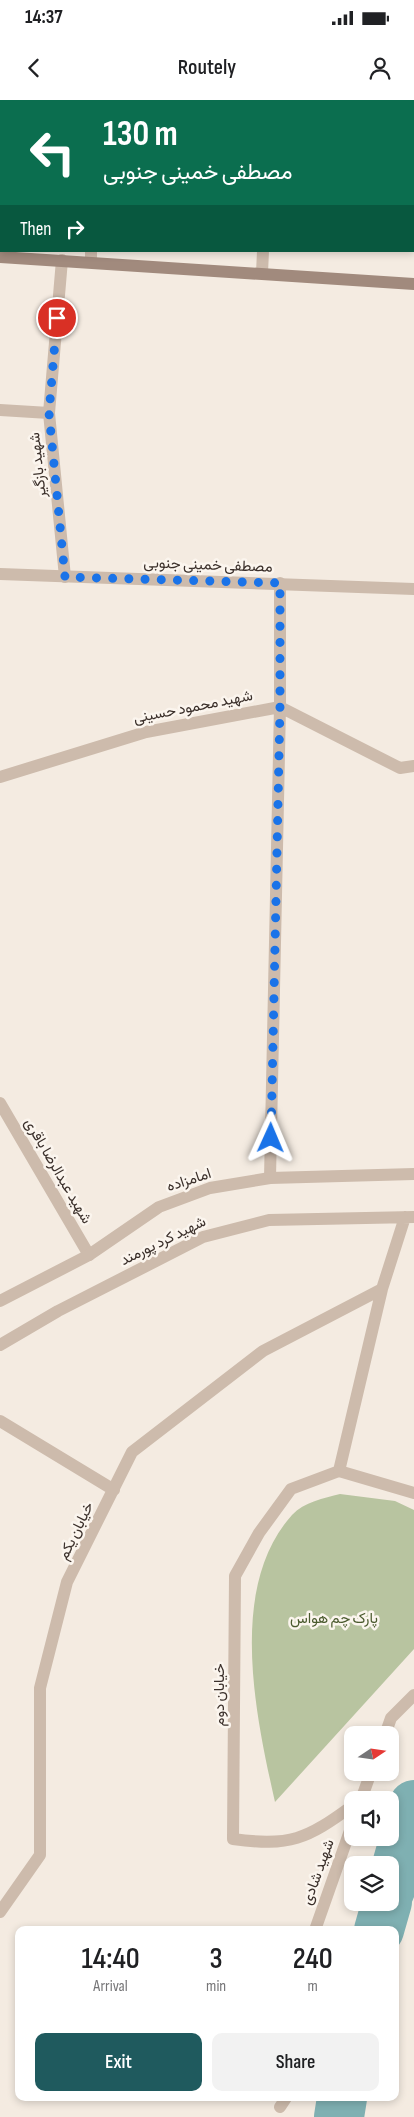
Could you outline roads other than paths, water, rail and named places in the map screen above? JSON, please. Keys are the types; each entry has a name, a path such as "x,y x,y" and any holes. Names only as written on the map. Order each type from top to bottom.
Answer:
{"main road":[{"path":"0,257 62,260 91,257 262,274 414,284"}],"street":[{"path":"262,274 263,252"},
{"name":"شهید بازگیر","path":"62,260 49,413 65,577"},
{"path":"0,410 49,413"},
{"name":"مصطفی خمینی جنوبی","path":"0,574 414,589"},
{"path":"270,1178 280,707 280,583"},
{"path":"280,707 400,768 414,766"},
{"name":"شهید محمود حسینی","path":"0,777 146,732 280,707"},
{"name":"شهید عبدالرضا باقری","path":"0,1103 89,1255"},
{"name":"امامزاده","path":"0,1302 89,1255 159,1207 210,1188 270,1178 414,1174"},
{"path":"409,1217 382,1289 339,1472 414,1493"},
{"name":"شهید کرد پورمند","path":"0,1345 58,1311 202,1237 269,1220 409,1217"},
{"name":"خیابان یکم","path":"0,1912 40,1854 40,1688 68,1582 132,1452 263,1351 382,1289"},
{"path":"0,1421 114,1490"},
{"name":"خیابان دوم","path":"339,1472 291,1489 259,1534 235,1576 233,1839 265,1843 301,1838 323,1828 344,1812"},
{"path":"388,1726 391,1718 414,1695"},
{"name":"شهید شادی","path":"316,1926 345,1846"}],"waterway":[{"path":"399,1858 414,1805"},
{"path":"380,1926 384,1911"},
{"path":"339,2117 342,2101"}],"park label":[{"name":"پارک چم هواس","path":"334,1618"}]}
